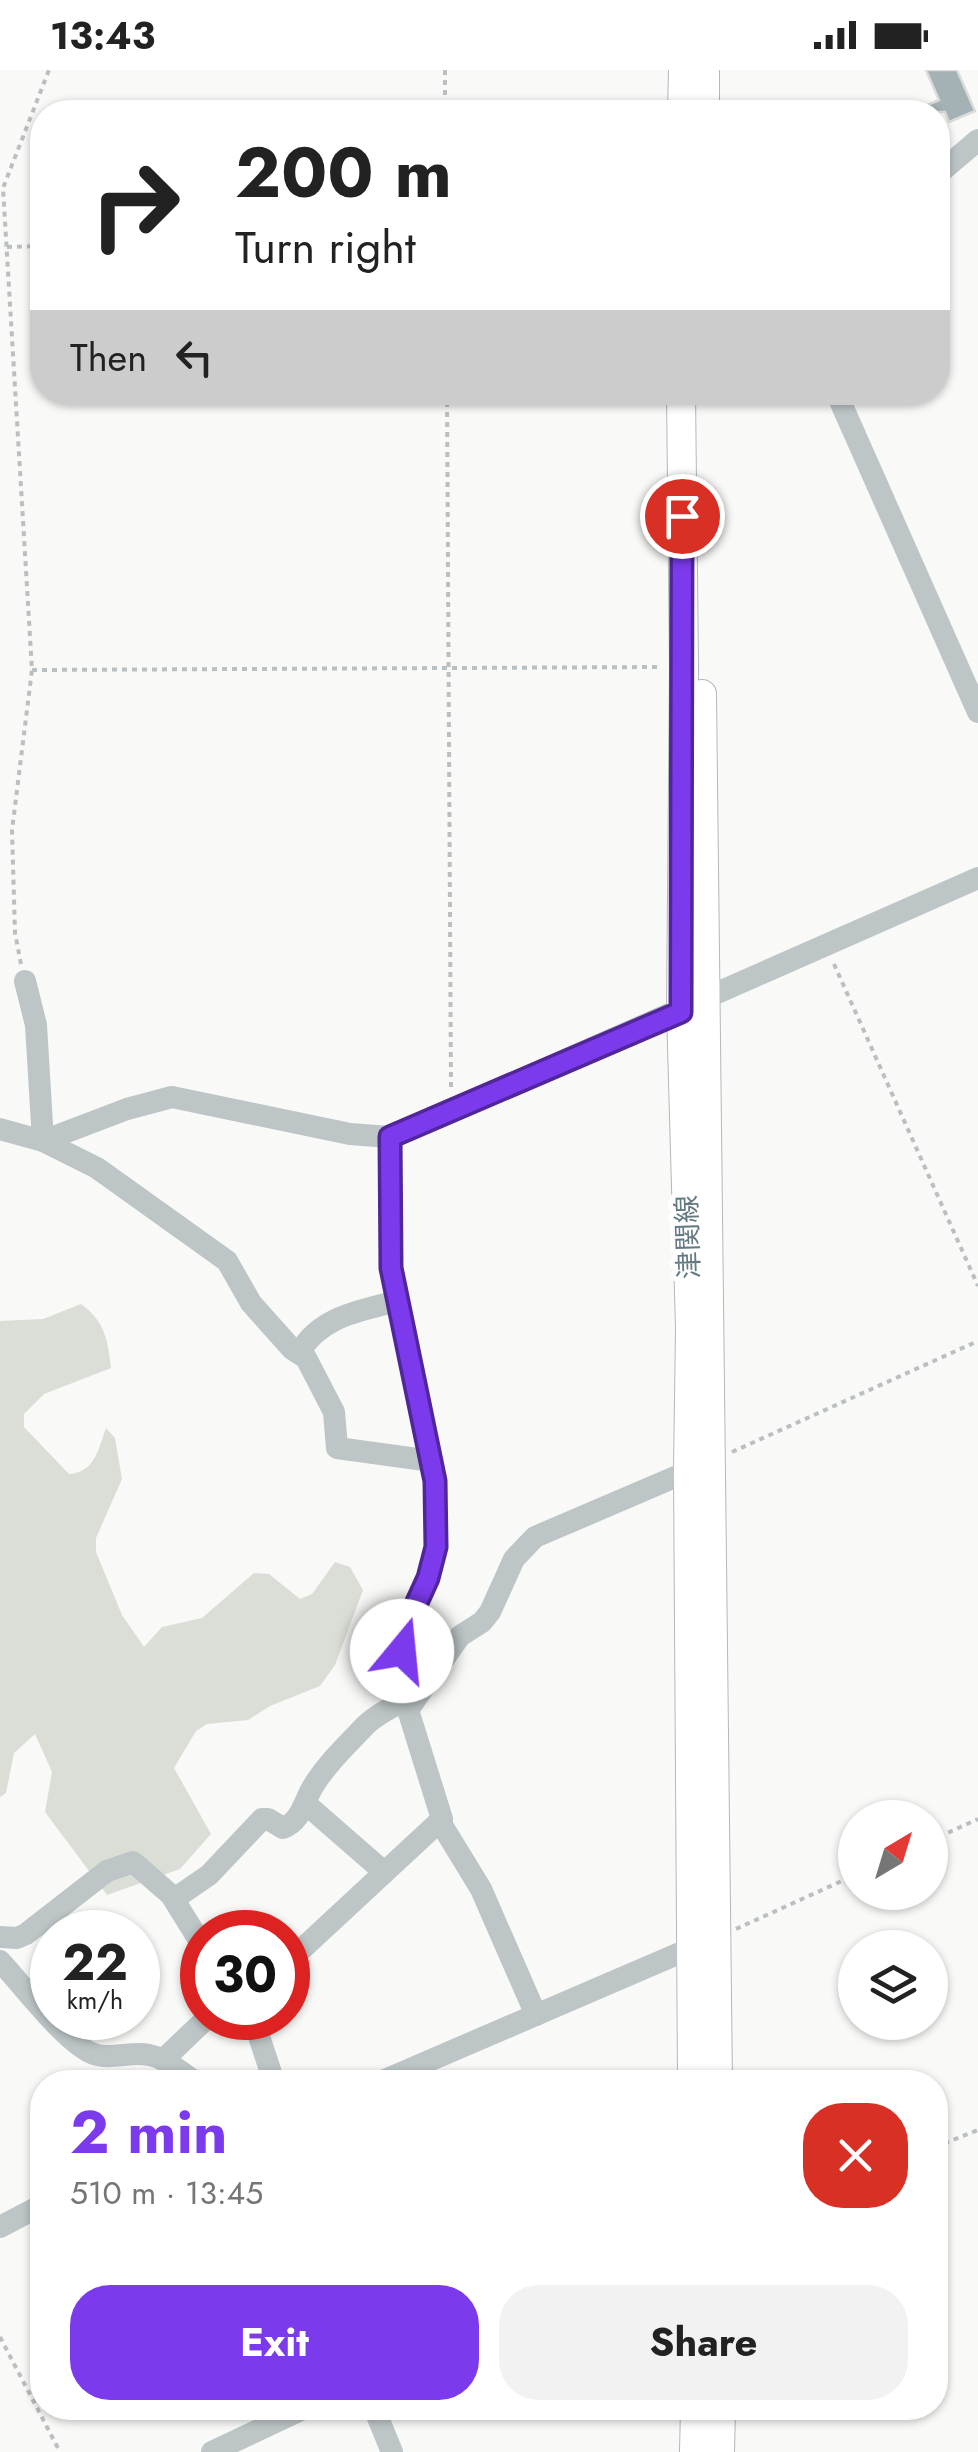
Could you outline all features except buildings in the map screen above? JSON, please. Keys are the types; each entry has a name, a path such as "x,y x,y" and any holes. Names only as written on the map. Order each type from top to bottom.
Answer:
{"main road":[{"path":"682,100 683,70"},
{"path":"704,100 705,70"},
{"name":"津関線","path":"680,405 693,1006"},
{"name":"津関線","path":"693,2070 703,1943 699,1466 690,1328 699,405"},
{"name":"津関線","path":"703,1943 717,2070"},
{"path":"694,2452 695,2420"},
{"path":"720,2452 721,2420"}],"street":[{"path":"950,164 978,140"},
{"path":"842,405 978,712"},
{"path":"43,1140 138,1105 172,1097 350,1134 390,1137 978,878"},
{"path":"25,981 36,1025 43,1140"},
{"path":"0,1130 43,1140 127,1187 228,1261 251,1302 292,1350 300,1352 334,1412 337,1448 432,1461"},
{"path":"310,1941 442,1819 407,1705 402,1651 408,1622 428,1578 436,1547 432,1461 391,1268 390,1137"},
{"path":"300,1352 306,1340 324,1324 398,1301"},
{"path":"174,1898 209,1875 262,1819 268,1818 286,1828 306,1804 310,1791 360,1731 407,1705 460,1636 482,1622 522,1548 535,1537 699,1466"},
{"path":"306,1804 384,1872"},
{"path":"440,1822 481,1890 536,2015"},
{"path":"0,1937 26,1934 108,1871 128,1862 143,1868 181,1910"},
{"path":"408,2070 703,1943"},
{"path":"0,1961 44,2008 58,2030 95,2055 148,2054 178,2070"},
{"path":"163,2060 184,2040"},
{"path":"260,2040 270,2070"},
{"path":"0,2227 30,2211"},
{"path":"212,2452 244,2445 285,2420"},
{"path":"379,2420 392,2452"}],"path":[{"path":"38,100 49,70"},
{"path":"445,70 445,100"},
{"path":"25,981 15,932 12,830 32,670 4,188 30,120"},
{"path":"6,246 30,246"},
{"path":"447,405 451,1110"},
{"path":"32,670 684,666"},
{"path":"826,946 978,1286"},
{"path":"699,1466 978,1341"},
{"path":"948,1833 978,1819"},
{"path":"703,1943 838,1883"},
{"path":"948,2143 978,2130"},
{"path":"0,2337 30,2394"},
{"path":"43,2420 60,2452"}],"shaded area":[{"path":"81,1304 104,1332 111,1368 44,1394 24,1414 24,1427 69,1474 90,1464 106,1428 115,1438 122,1479 96,1538 96,1552 122,1615 144,1647 162,1627 202,1618 254,1573 269,1574 300,1599 312,1594 335,1562 350,1567 363,1590 335,1665 320,1686 270,1706 248,1720 207,1724 196,1731 174,1768 211,1834 180,1869 107,1895 45,1812 52,1772 35,1734 14,1753 6,1793 0,1797 0,1321 43,1319"}],"route":[{"path":"402,1651 408,1622 428,1578 436,1547 435,1481 391,1268 390,1137 681,1012 682,516"}]}
